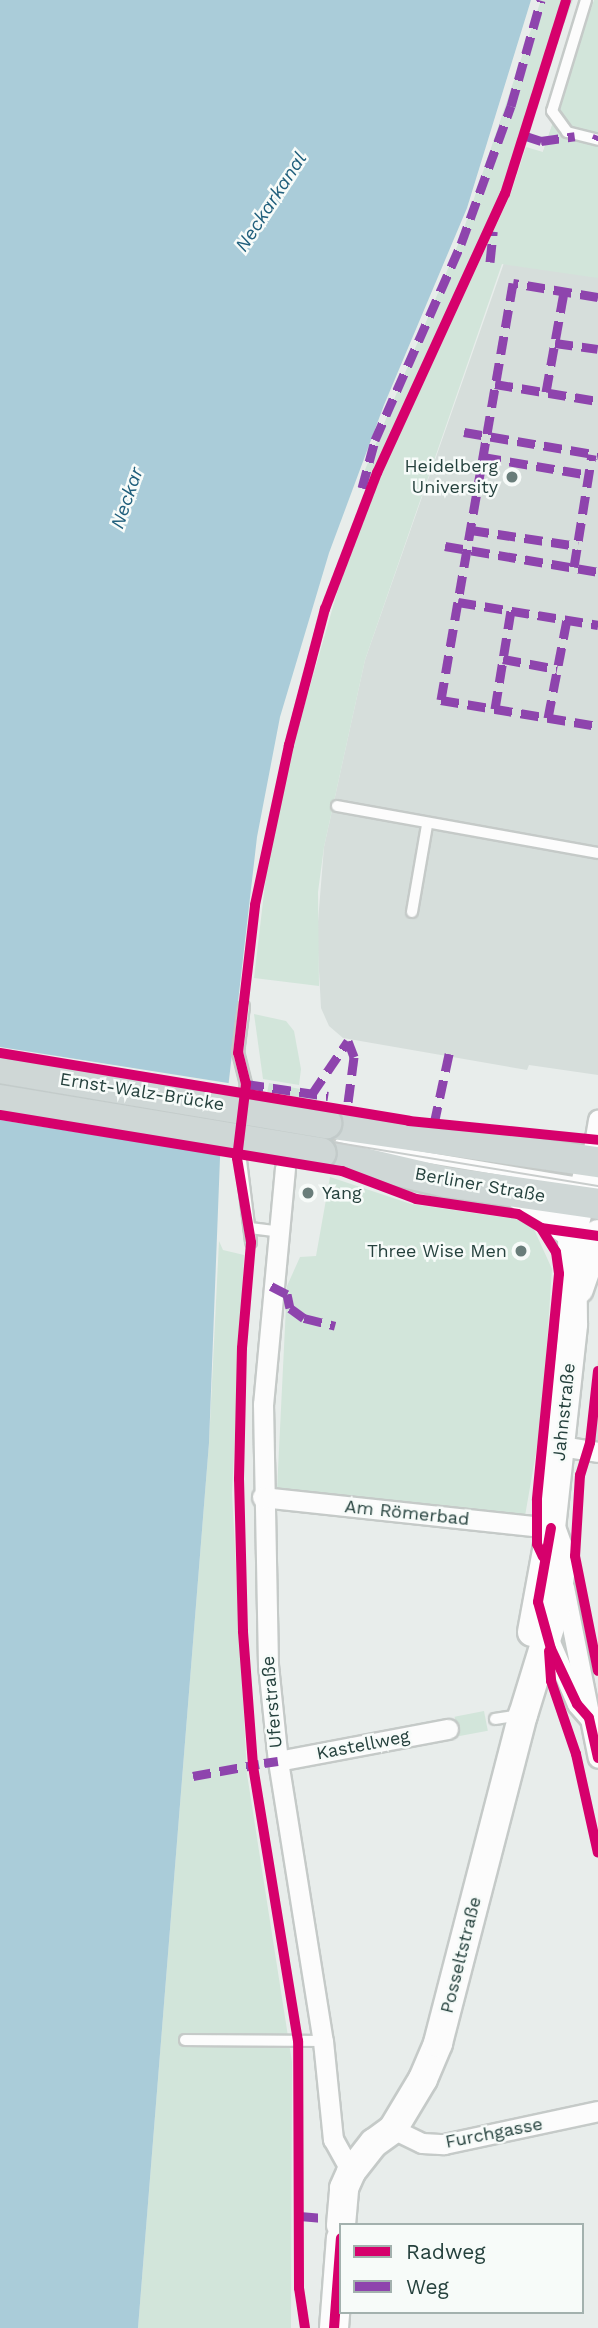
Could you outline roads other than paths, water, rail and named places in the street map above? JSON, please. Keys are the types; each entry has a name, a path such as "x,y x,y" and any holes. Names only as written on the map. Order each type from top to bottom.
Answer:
{"main road":[{"name":"Ernst-Walz-Brücke","path":"0,1069 324,1137"},
{"name":"Ernst-Walz-Brücke","path":"0,1100 324,1137"},
{"name":"Berliner Straße","path":"324,1137 592,1181"},
{"name":"Berliner Straße","path":"324,1137 446,1182 515,1192 592,1181"}],"street":[{"name":"Jahnstraße","path":"593,1717 576,1704 548,1641 538,1602 551,1528 598,1120"},
{"name":"Uferstraße","path":"285,1168 276,1231 266,1343 262,1497 268,1664 278,1761 323,2040 333,2139 351,2172"},
{"path":"515,1192 585,1234"},
{"path":"561,1446 598,1452"},
{"name":"Am Römerbad","path":"262,1497 551,1528"},
{"name":"Jahnstraße","path":"548,1641 562,1577 562,1558 551,1528"},
{"name":"Jahnstraße","path":"562,1577 593,1717 598,1758"},
{"name":"Posseltstraße","path":"523,1714 523,1676 538,1602"},
{"name":"Posseltstraße","path":"351,2172 374,2143 393,2129 419,2088 438,2043 523,1714 548,1641"},
{"name":"Kastellweg","path":"278,1761 448,1729"},
{"name":"Furchgasse","path":"393,2129 422,2143 444,2144 598,2111"},
{"path":"344,2223 393,2129"},
{"path":"343,2223 344,2188 351,2172"},
{"path":"334,2328 339,2264"}],"lane":[{"path":"586,0 552,111 567,132 598,140"},
{"path":"337,806 427,825 598,853"},
{"path":"412,912 427,825"},
{"path":"244,1006 238,1053 246,1084 237,1158 251,1242"},
{"path":"250,1228 276,1231"},
{"path":"495,1719 523,1714"},
{"path":"185,2040 323,2040"}],"water":[{"path":"0,0 531,0 467,208 384,405 329,553 280,717 257,837 220,1158 209,1443 138,2328 0,2328"}],"tram line":[{"path":"0,1087 598,1186"}],"place":[{"name":"Heidelberg University","path":"512,477"},
{"name":"Yang","path":"308,1193"},
{"name":"Three Wise Men","path":"521,1251"}],"water label":[{"name":"Neckarkanal","path":"271,202"},
{"name":"Neckar","path":"127,498"}]}
